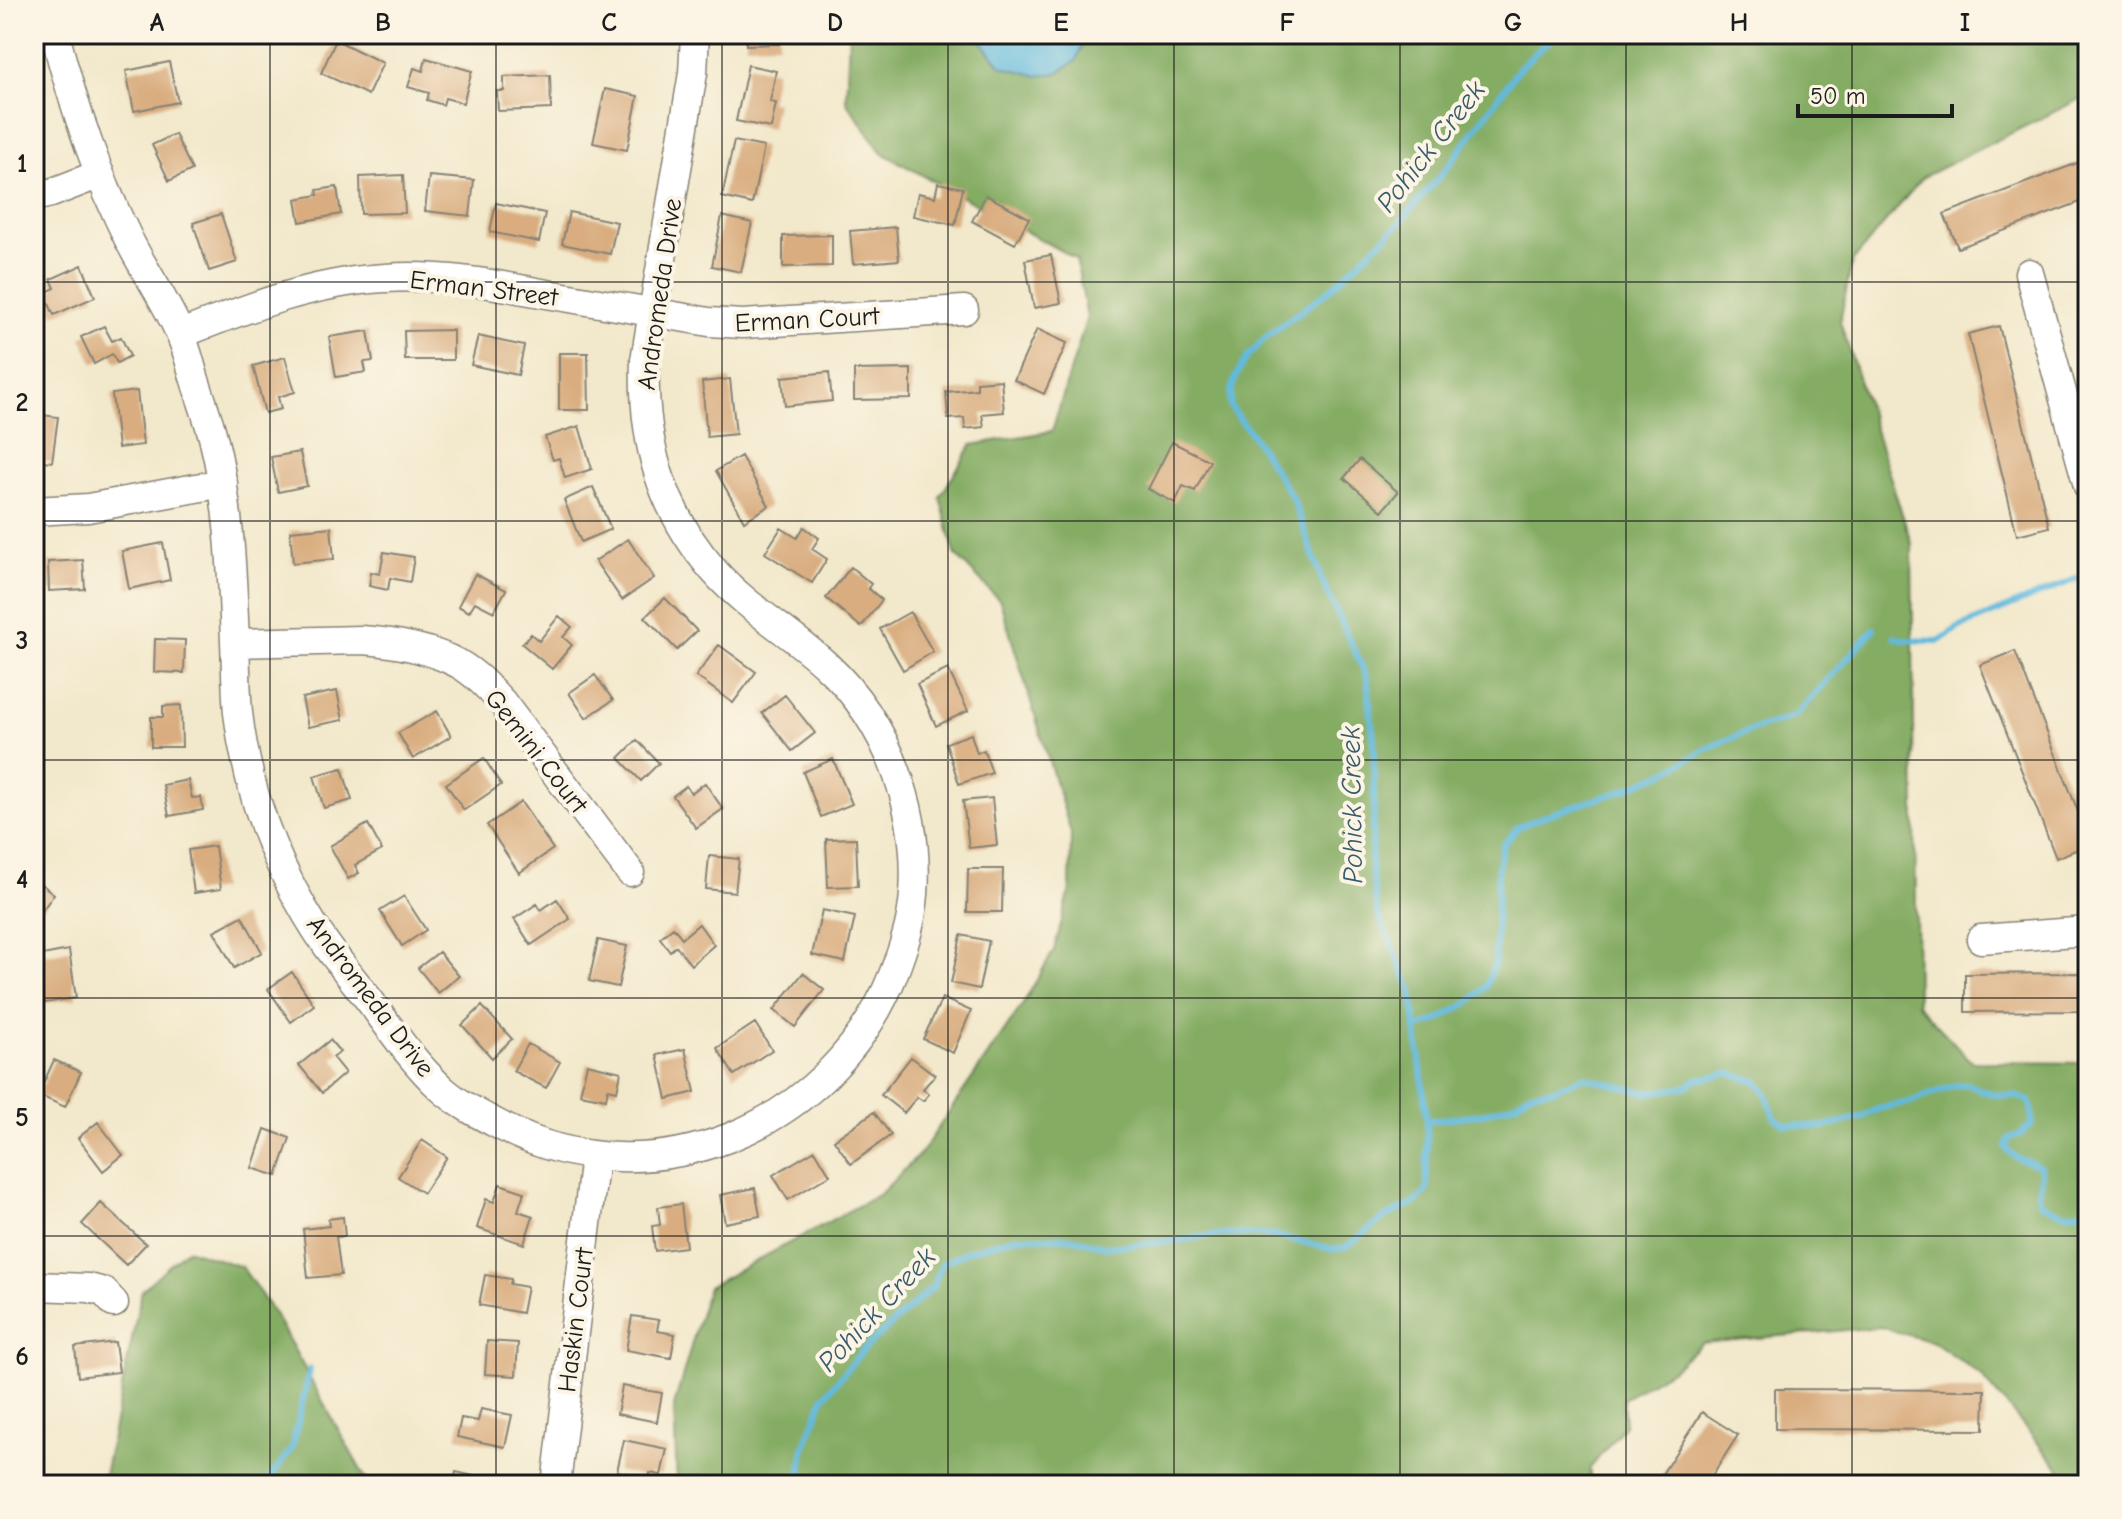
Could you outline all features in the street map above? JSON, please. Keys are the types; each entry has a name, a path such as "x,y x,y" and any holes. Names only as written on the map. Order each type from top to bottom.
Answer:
{"street":[{"name":"Andromeda Drive","path":"55,34 81,127 128,238 181,334 213,436 229,532 238,708 244,751 252,789 276,854 316,929 411,1055 444,1091 477,1114 513,1133 552,1147 595,1156 648,1156 712,1145 763,1124 808,1092 849,1051 882,1003 903,949 914,887 913,840 905,797 888,752 867,714 850,690 825,664 716,573 689,538 668,500 652,453 644,402 645,360 693,73 695,34"},
{"path":"34,197 100,174"},
{"path":"2029,273 2088,486"},
{"name":"Erman Street","path":"181,334 288,294 338,283 385,278 478,282 652,312"},
{"name":"Erman Court","path":"652,312 709,322 743,324 964,310"},
{"path":"34,511 88,508 223,483"},
{"name":"Gemini Court","path":"235,643 379,641 421,648 459,664 482,681 502,702 630,872"},
{"path":"1981,939 2088,931"},
{"name":"Haskin Court","path":"556,1485 595,1156"},
{"path":"34,1286 89,1288 104,1292 114,1303"}],"green space":[{"path":"849,34 2088,34 2088,95 1923,177 1852,262 1840,321 1912,545 1917,1004 1972,1062 2088,1063 2088,1485 2073,1485 1981,1375 1933,1342 1880,1327 1702,1343 1673,1369 1623,1399 1625,1425 1590,1468 1590,1485 677,1485 674,1406 708,1287 880,1194 921,1153 1023,1004 1054,950 1070,891 1071,833 1000,601 955,554 940,497 972,445 1052,431 1087,317 1076,259 882,153 846,101"},
{"path":"187,1249 242,1267 275,1315 369,1485 102,1485 142,1290"}],"water":[{"path":"976,34 1087,34 1076,61 1057,73 1038,76 1001,66"}],"building":[{"path":"746,34 779,34 779,44 746,45"},
{"path":"336,40 383,63 368,95 321,73"},
{"path":"426,58 472,71 463,103 445,98 443,105 427,100 429,93 408,87 414,68 423,71"},
{"path":"169,62 178,102 134,111 126,71"},
{"path":"748,65 776,71 770,102 776,103 771,128 736,121"},
{"path":"550,75 551,109 498,111 497,91 504,91 504,77"},
{"path":"605,89 638,96 627,150 593,143"},
{"path":"175,134 192,170 169,181 152,145"},
{"path":"734,141 764,147 752,204 722,197"},
{"path":"2088,159 2088,199 1958,248 1944,214"},
{"path":"403,175 405,213 361,214 360,177"},
{"path":"429,176 474,180 470,216 425,211"},
{"path":"938,183 963,188 955,225 913,216 918,193 935,197"},
{"path":"337,187 341,214 300,222 296,199 318,195 317,190"},
{"path":"986,195 1029,218 1015,244 972,221"},
{"path":"496,203 545,213 539,242 490,232"},
{"path":"569,212 617,222 610,254 562,244"},
{"path":"221,214 237,262 209,271 193,223"},
{"path":"722,216 752,223 741,272 712,266"},
{"path":"896,227 899,260 853,264 850,231"},
{"path":"832,235 832,266 783,267 783,236"},
{"path":"1051,255 1061,303 1034,308 1025,260"},
{"path":"82,265 95,297 54,315 44,293 55,288 51,279"},
{"path":"104,326 112,341 121,337 130,356 117,363 112,354 94,364 81,337"},
{"path":"1999,326 2049,527 2017,535 1968,334"},
{"path":"1037,329 1067,343 1044,394 1014,380"},
{"path":"453,330 453,360 405,360 404,331"},
{"path":"368,331 373,361 364,362 366,372 336,377 329,337"},
{"path":"478,336 524,346 518,375 471,365"},
{"path":"559,353 588,353 589,410 559,410"},
{"path":"285,357 295,392 278,397 281,409 265,413 253,366"},
{"path":"911,369 911,399 854,400 854,370"},
{"path":"829,372 832,401 785,406 782,377"},
{"path":"730,379 736,434 707,437 702,382"},
{"path":"1001,380 1004,412 982,414 984,427 965,429 964,418 948,419 946,392 977,389 977,382"},
{"path":"137,391 143,445 118,448 112,394"},
{"path":"34,414 58,417 52,462 34,460"},
{"path":"579,426 592,469 565,478 559,458 553,460 545,437"},
{"path":"1172,442 1210,461 1195,491 1183,486 1175,503 1148,489"},
{"path":"300,452 307,486 278,492 271,457"},
{"path":"741,456 769,506 744,521 716,471"},
{"path":"1360,459 1398,492 1382,511 1344,478"},
{"path":"593,487 611,529 581,542 564,500"},
{"path":"331,527 334,559 293,563 290,531"},
{"path":"804,527 819,538 812,549 827,559 812,583 765,553 781,528 797,538"},
{"path":"628,539 654,578 622,600 595,561"},
{"path":"163,543 170,580 129,589 122,551"},
{"path":"384,552 414,557 410,582 390,578 388,590 369,586 371,572 380,574"},
{"path":"83,560 85,589 49,591 48,562"},
{"path":"851,567 871,584 868,588 882,600 861,627 826,598"},
{"path":"475,574 506,590 494,612 475,602 469,612 458,606"},
{"path":"665,598 697,631 677,650 645,617"},
{"path":"910,612 933,652 903,670 880,629"},
{"path":"559,616 572,627 563,637 572,645 552,669 522,644 531,634 539,641"},
{"path":"155,639 185,640 184,673 154,672"},
{"path":"719,645 756,672 733,703 696,676"},
{"path":"2015,651 2088,837 2088,845 2056,858 1980,665"},
{"path":"948,669 968,711 936,726 917,684"},
{"path":"595,675 613,700 586,718 569,693"},
{"path":"337,691 343,720 308,727 302,698"},
{"path":"785,695 815,733 792,751 762,713"},
{"path":"181,705 182,747 151,747 151,717 163,717 163,706"},
{"path":"437,711 451,736 413,759 398,733"},
{"path":"971,734 977,753 984,750 992,773 959,784 946,743"},
{"path":"637,740 659,763 641,781 619,758"},
{"path":"484,758 501,785 464,810 446,784"},
{"path":"833,759 852,804 821,817 803,772"},
{"path":"342,768 352,800 324,808 314,776"},
{"path":"188,780 192,798 201,797 203,810 169,816 163,785"},
{"path":"705,783 723,809 696,828 673,796 686,786 691,793"},
{"path":"992,798 997,845 969,848 963,801"},
{"path":"521,802 553,849 519,873 487,825"},
{"path":"368,824 382,850 355,865 359,873 348,879 330,846"},
{"path":"856,838 858,886 828,887 826,839"},
{"path":"215,846 221,889 194,893 188,850"},
{"path":"709,856 739,859 735,892 706,889"},
{"path":"968,869 1003,869 1002,912 967,912"},
{"path":"36,880 54,894 34,922 34,883"},
{"path":"404,896 426,930 402,946 380,911"},
{"path":"557,899 570,919 531,945 514,919 537,904 541,910"},
{"path":"822,910 855,917 845,962 812,955"},
{"path":"242,916 262,952 234,968 214,931"},
{"path":"699,924 714,945 691,965 676,946 670,951 660,938 673,927 682,938"},
{"path":"961,935 989,941 979,989 951,983"},
{"path":"598,940 627,946 618,987 589,981"},
{"path":"69,950 76,998 44,1003 37,956"},
{"path":"439,952 459,976 438,993 418,968"},
{"path":"292,972 314,1005 291,1022 268,989"},
{"path":"803,973 824,990 795,1027 774,1010"},
{"path":"2088,973 2088,1011 1965,1012 1965,974"},
{"path":"942,998 971,1011 953,1053 923,1039"},
{"path":"482,1006 512,1039 492,1058 462,1025"},
{"path":"755,1023 772,1050 734,1075 717,1048"},
{"path":"330,1040 340,1052 333,1058 345,1073 322,1093 299,1065"},
{"path":"528,1044 560,1062 546,1088 513,1071"},
{"path":"685,1049 695,1092 667,1099 657,1055"},
{"path":"911,1057 935,1075 923,1089 929,1094 923,1101 917,1097 904,1113 881,1095"},
{"path":"54,1060 81,1072 65,1107 38,1095"},
{"path":"587,1064 621,1072 617,1091 608,1089 606,1099 580,1094"},
{"path":"874,1112 891,1135 851,1164 834,1140"},
{"path":"98,1122 123,1155 103,1171 78,1138"},
{"path":"265,1129 290,1138 277,1176 252,1168"},
{"path":"422,1140 447,1157 423,1193 398,1177"},
{"path":"815,1150 830,1175 788,1200 773,1175"},
{"path":"500,1184 524,1192 518,1211 533,1216 524,1244 477,1228 486,1199 494,1202"},
{"path":"755,1188 760,1216 725,1223 720,1195"},
{"path":"101,1203 146,1244 126,1265 82,1224"},
{"path":"681,1204 686,1247 655,1251 652,1226 660,1225 658,1207"},
{"path":"343,1217 345,1236 336,1237 341,1275 308,1278 303,1229 329,1226 328,1219"},
{"path":"485,1275 511,1279 510,1284 527,1287 522,1313 479,1305"},
{"path":"632,1316 659,1320 657,1331 675,1334 671,1358 626,1350"},
{"path":"487,1341 518,1343 516,1376 485,1374"},
{"path":"115,1342 119,1372 78,1377 75,1347"},
{"path":"622,1386 662,1393 657,1422 617,1414"},
{"path":"1775,1389 1985,1390 1984,1430 1775,1429"},
{"path":"481,1409 512,1415 505,1447 457,1437 461,1418 478,1421"},
{"path":"1702,1412 1738,1435 1706,1485 1655,1485"},
{"path":"624,1440 667,1449 661,1475 650,1473 649,1478 617,1471"},
{"path":"456,1472 482,1478 480,1485 453,1485"}],"waterway":[{"name":"Pohick Creek","path":"799,1485 804,1448 823,1398 863,1350 933,1287 942,1264 968,1251 1016,1237 1071,1238 1107,1247 1245,1234 1276,1236 1333,1249 1346,1247 1385,1217 1415,1203 1427,1191 1427,1121 1412,992 1377,912 1371,865 1374,741 1367,677 1323,583 1293,499 1230,406 1231,391 1248,356 1267,336 1328,291 1399,224 1451,163 1520,67 1560,34"},
{"path":"1894,637 1939,641 1958,628 2088,574"},
{"path":"1416,1029 1468,1003 1486,987 1495,962 1498,867 1503,845 1518,827 1619,792 1664,773 1710,747 1795,716 1874,629"},
{"path":"1427,1121 1481,1114 1516,1103 1530,1092 1554,1089 1583,1077 1648,1093 1686,1087 1696,1079 1728,1073 1756,1081 1766,1093 1774,1117 1785,1125 1824,1127 1968,1084 1982,1091 2029,1101 2032,1124 2021,1134 2009,1138 2006,1147 2014,1156 2041,1168 2039,1201 2063,1212 2088,1208"},
{"path":"265,1485 292,1448 310,1369"}]}
